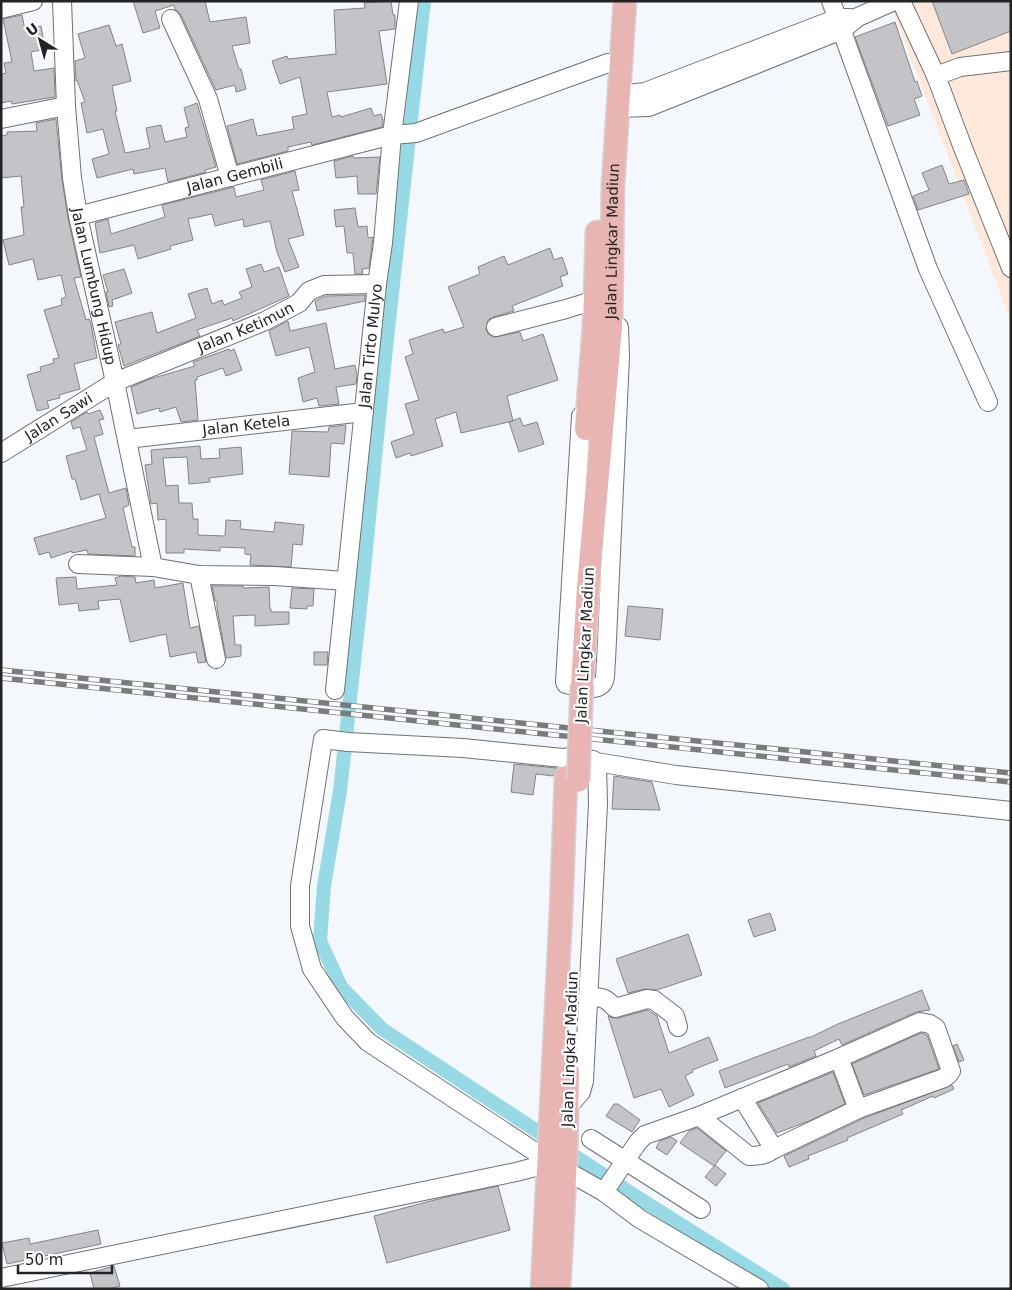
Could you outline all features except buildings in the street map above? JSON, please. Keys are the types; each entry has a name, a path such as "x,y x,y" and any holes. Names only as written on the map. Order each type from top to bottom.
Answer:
{"main road":[{"name":"Jalan Lingkar Madiun","path":"601,313 599,185 612,1"},
{"name":"Jalan Lingkar Madiun","path":"542,1289 556,1161 559,1106 561,911 570,675 613,184 626,1"},
{"name":"Jalan Lingkar Madiun","path":"556,1161 559,1289"}],"street":[{"path":"1,9 33,1"},
{"name":"Jalan Lumbung Hidup","path":"62,1 66,106 72,178 78,216 153,567"},
{"name":"Jalan Tirto Mulyo","path":"335,690 377,284 409,1"},
{"path":"831,1 928,269 988,402"},
{"path":"618,102 732,66 858,18 894,1"},
{"path":"901,1 936,76 1011,268"},
{"path":"171,19 208,99 230,177"},
{"path":"936,76 960,67 1011,61"},
{"name":"Jalan Gembili","path":"78,216 394,135 416,134 608,63"},
{"path":"1,119 66,106"},
{"name":"Jalan Ketimun","path":"115,382 265,321 299,303 309,291 324,285 377,284"},
{"path":"496,327 566,309 601,313 620,333 618,416 606,661 604,681 600,686 594,688 566,684 565,671 586,325 601,313"},
{"name":"Jalan Sawi","path":"1,453 115,382"},
{"name":"Jalan Ketela","path":"127,439 364,412"},
{"path":"78,564 153,567 199,575 275,576 346,581"},
{"path":"199,575 216,659"},
{"path":"701,1209 556,1161 368,1042 345,1018 312,968 300,926 300,886 322,739 463,748 563,758 570,757 676,775 1011,811"},
{"path":"563,758 546,1074 547,1086 559,1106 580,1092 584,1081 598,804 596,762"},
{"path":"588,997 602,997 608,1000 614,1008 647,999 654,1000 675,1016 678,1027"},
{"path":"613,1179 638,1142 646,1135 699,1116 920,1022 930,1024 936,1028 951,1071 948,1075 858,1109 768,1153 758,1156 749,1156 699,1116"},
{"path":"839,1058 858,1109"},
{"path":"742,1098 774,1149"},
{"path":"590,1139 640,1220 759,1289"},
{"path":"1,1278 516,1172 556,1161"}],"shaded area":[{"path":"889,1 1011,1 1011,321"}],"waterway":[{"path":"424,1 340,791 324,886 320,941 341,987 382,1029 634,1195 783,1289"}],"railway":[{"path":"1,670 1011,773"},
{"path":"1,678 1011,782"}]}
